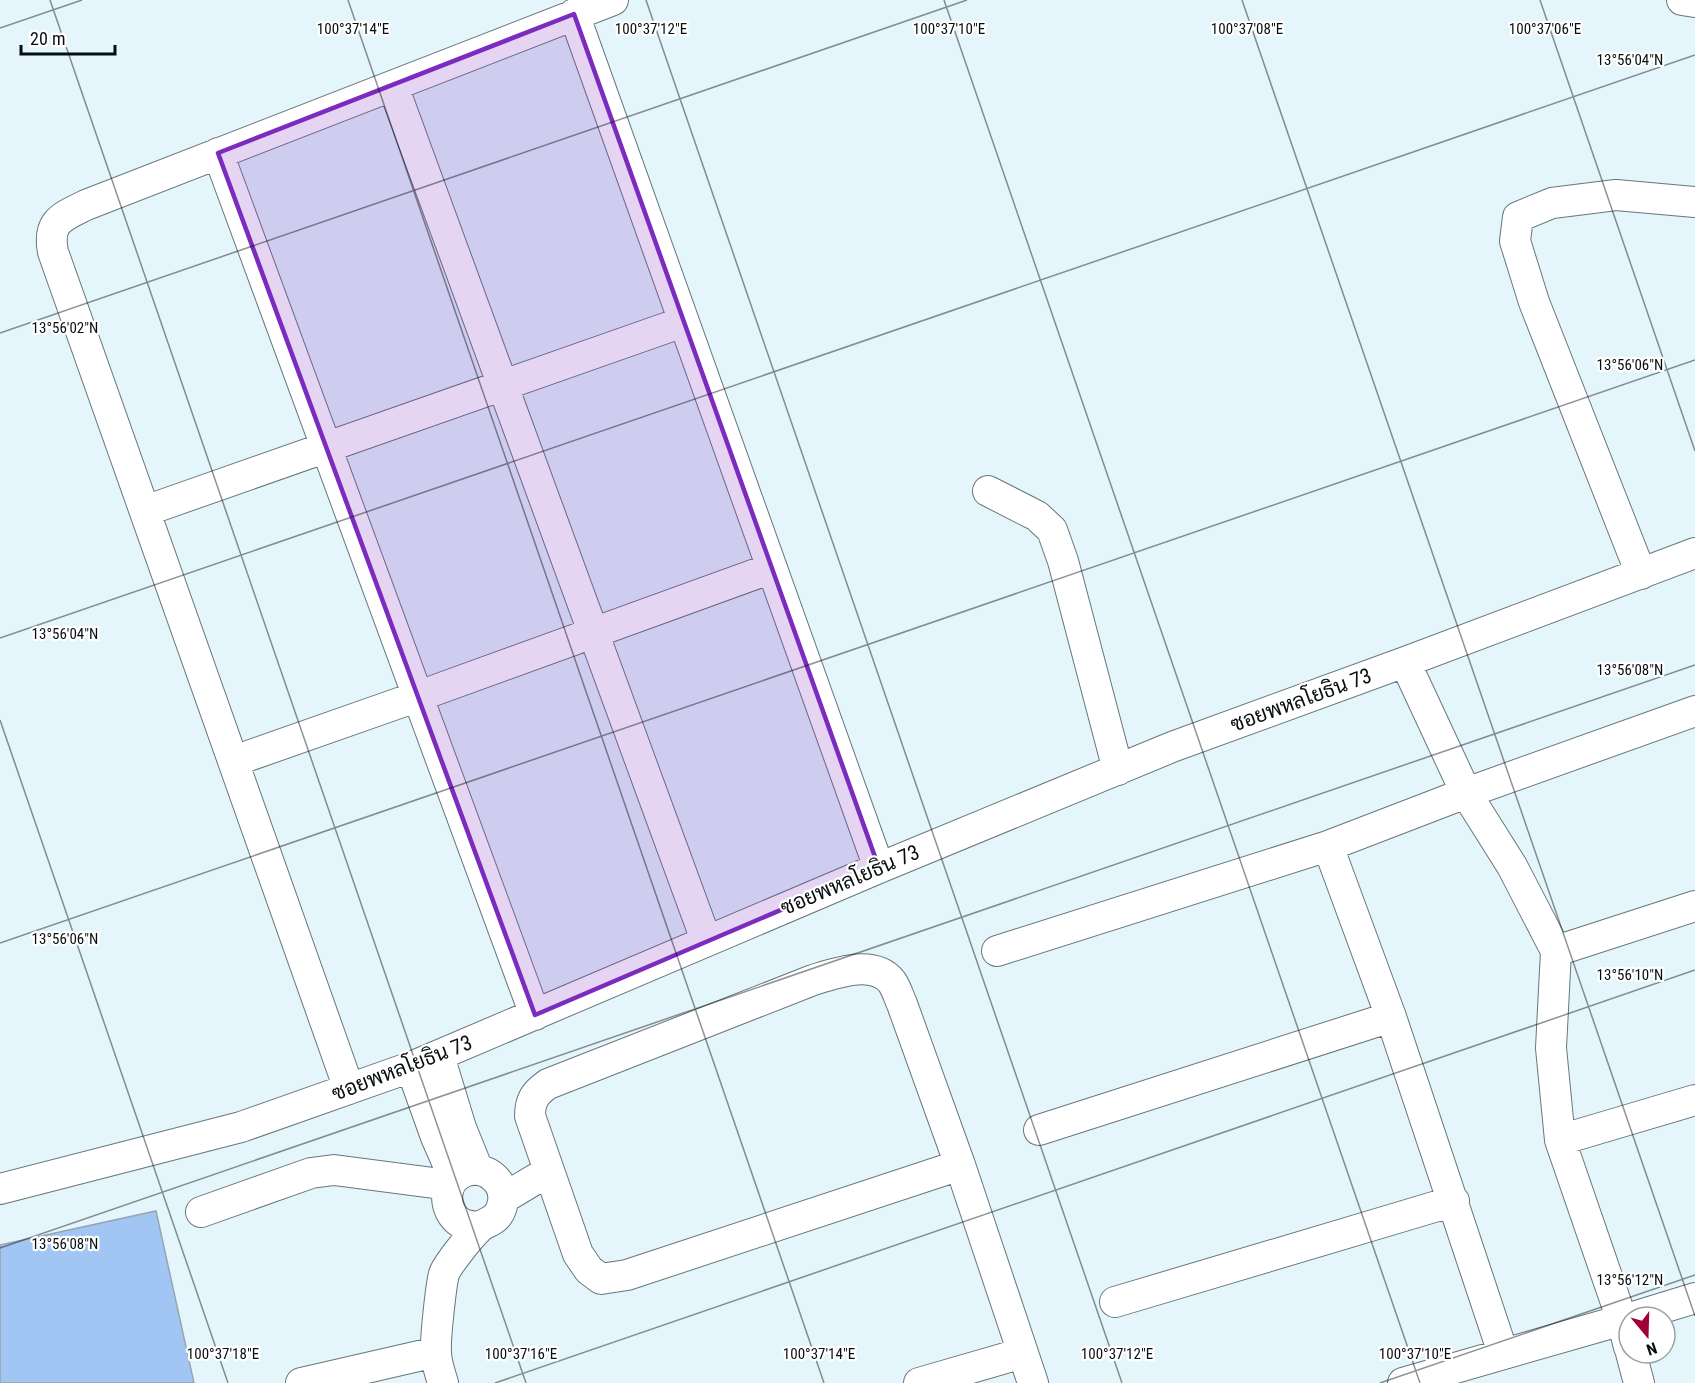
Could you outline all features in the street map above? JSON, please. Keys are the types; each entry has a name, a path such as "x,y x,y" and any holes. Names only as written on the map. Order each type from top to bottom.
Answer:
{"street":[{"path":"349,1089 53,252 50,237 55,225 63,217 78,209 613,0"},
{"path":"1682,0 1695,2"},
{"path":"574,14 879,868"},
{"path":"393,86 706,940"},
{"path":"218,153 535,1015"},
{"path":"1641,574 1534,302 1515,241 1518,217 1552,203 1616,195 1695,202"},
{"path":"145,511 683,322"},
{"path":"988,491 1037,516 1052,530 1063,561 1118,770"},
{"name":"ซอยพหลโยธิน 73","path":"0,1189 241,1127 411,1067 706,940 1172,747 1695,553"},
{"path":"234,761 772,568"},
{"path":"1406,662 1466,793 1512,866 1556,951 1551,1048 1560,1140 1620,1305"},
{"path":"997,951 1328,846 1466,793 1695,711"},
{"path":"1328,846 1391,1017 1503,1353"},
{"path":"1556,951 1695,906"},
{"path":"960,1166 627,1275 601,1280 589,1270 578,1254 530,1116 530,1105 536,1092 548,1084 813,980 844,970 871,969 892,982 902,1004 960,1166 1033,1383"},
{"path":"1039,1130 1391,1017"},
{"path":"201,1212 311,1173 334,1170 460,1178 488,1172 502,1188 504,1198 502,1208 488,1224 478,1227 463,1225 451,1215 446,1200 460,1178 461,1128 439,1056"},
{"path":"411,1067 436,1137 460,1178"},
{"path":"1560,1140 1695,1100"},
{"path":"504,1198 549,1171"},
{"path":"1115,1302 1454,1202"},
{"path":"443,1383 436,1352 445,1273 478,1227"},
{"path":"1677,1306 1695,1298"},
{"path":"1403,1383 1503,1353 1617,1328"},
{"path":"301,1383 436,1352"},
{"path":"920,1383 1023,1353"},
{"path":"1634,1365 1639,1383"}],"highlighted area":[{"path":"574,14 879,868 535,1015 218,153"}],"building":[{"path":"156,1211 194,1383 0,1383 0,1245"}]}
